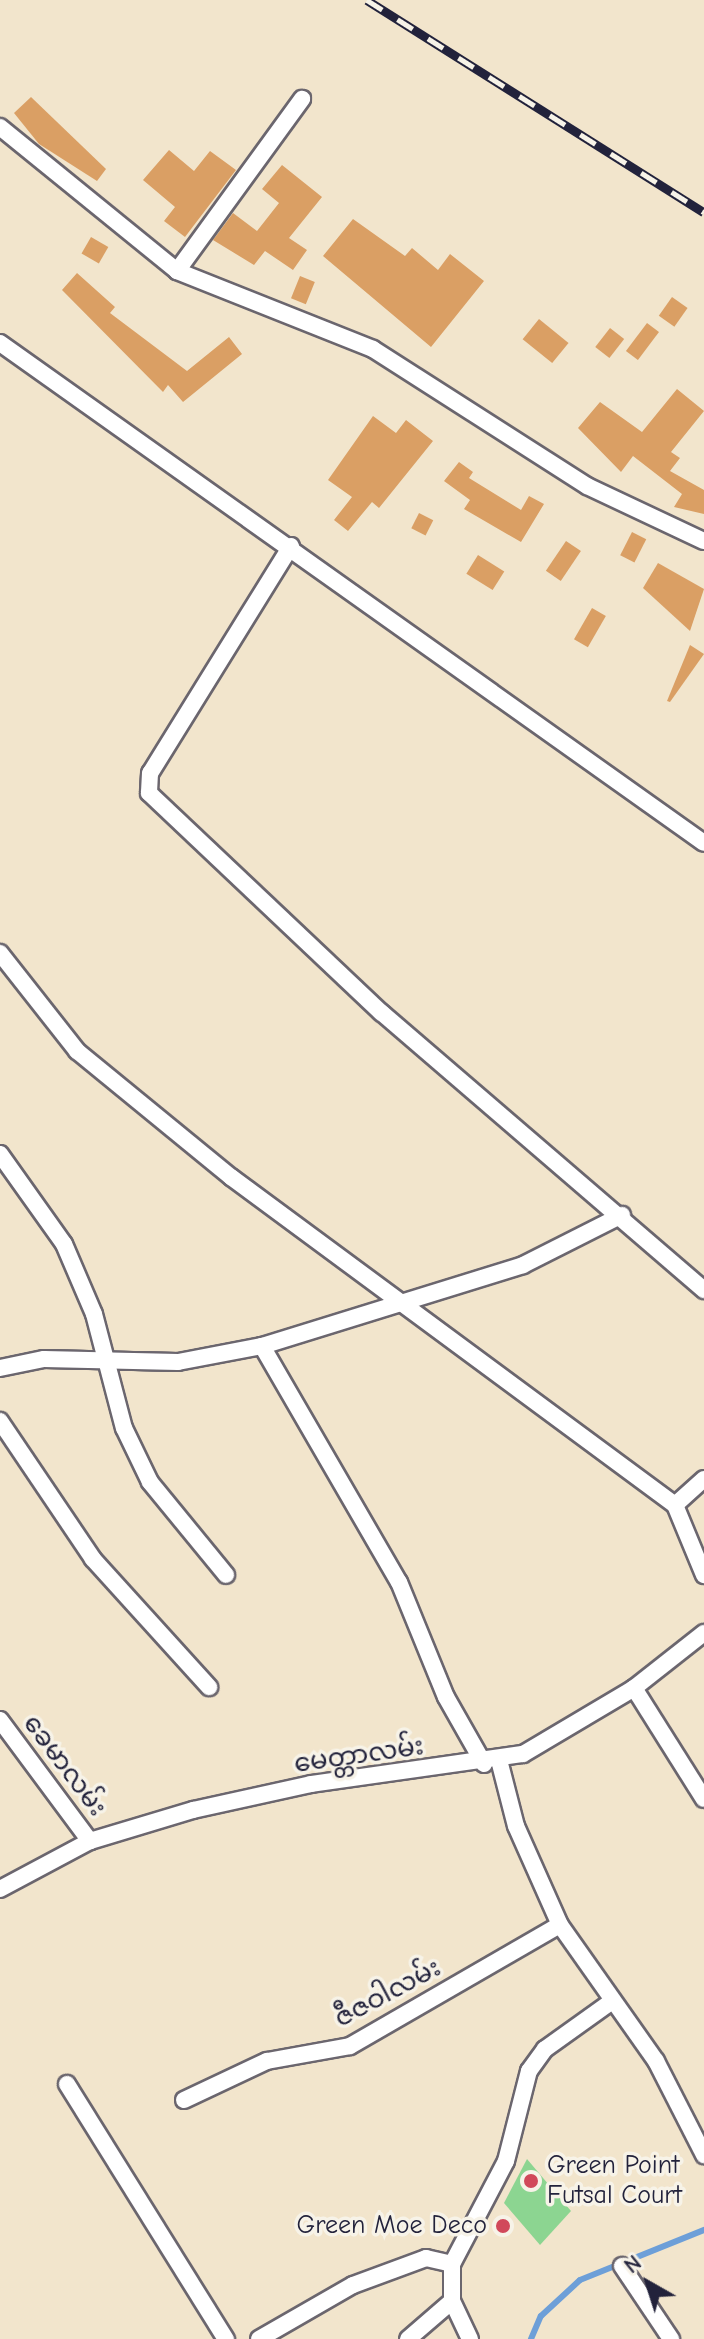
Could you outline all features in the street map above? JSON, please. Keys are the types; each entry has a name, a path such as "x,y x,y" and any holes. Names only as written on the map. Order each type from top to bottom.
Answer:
{"street":[{"path":"177,271 302,99"},
{"path":"0,127 177,271 373,349 587,486 704,541"},
{"path":"0,343 291,546 704,843"},
{"path":"291,546 150,773 149,793 382,1013 622,1215 704,1290"},
{"path":"0,953 77,1051 397,1302 675,1505 704,1575"},
{"path":"0,1154 64,1244 105,1359 124,1428 150,1482 226,1575"},
{"path":"0,1368 44,1359 178,1362 262,1346 523,1265 622,1215"},
{"path":"262,1346 399,1582 446,1697 491,1762 560,1925 611,2002 664,2073 704,2155"},
{"path":"0,1421 93,1559 209,1687"},
{"path":"675,1505 704,1479"},
{"name":"မေတ္တာလမ်း","path":"0,1889 90,1841 311,1784 491,1762 549,1744 634,1688 704,1633"},
{"path":"634,1688 704,1799"},
{"name":"ခေမာလမ်း","path":"0,1720 90,1841"},
{"name":"ဇီဇဝါလမ်း","path":"184,2100 267,2061 350,2046 560,1925"},
{"path":"470,2339 452,2301 452,2264 506,2161 529,2071 545,2049 611,2002"},
{"path":"67,2084 226,2339"},
{"path":"259,2339 353,2285 426,2258 452,2264"},
{"path":"622,2266 671,2339"},
{"path":"408,2339 452,2301"}],"green space":[{"name":"Green Point Futsal Court","path":"527,2159 571,2211 540,2245 504,2203"}],"building":[{"path":"31,97 106,169 97,181 39,144 14,113"},
{"path":"169,150 194,171 210,151 236,170 185,237 164,221 175,207 143,180"},
{"path":"282,165 322,197 289,238 307,250 293,270 265,251 254,265 213,240 233,213 257,231 279,203 262,189"},
{"path":"353,219 405,256 412,248 438,270 450,254 484,281 431,347 323,256"},
{"path":"91,237 108,247 99,263 81,253"},
{"path":"77,273 115,307 110,313 187,371 229,337 242,354 183,402 168,385 163,392 62,290"},
{"path":"300,276 315,282 306,304 291,298"},
{"path":"672,297 688,308 674,327 659,316"},
{"path":"539,319 569,343 552,363 523,339"},
{"path":"647,323 659,332 638,360 626,351"},
{"path":"610,328 624,339 609,358 595,347"},
{"path":"677,389 704,411 671,452 680,458 670,471 704,490 704,514 674,507 682,494 633,456 621,472 578,428 600,402 642,432"},
{"path":"373,416 396,433 406,420 433,441 379,508 372,502 348,531 334,520 352,497 328,480"},
{"path":"459,462 473,472 469,478 521,510 529,496 544,504 521,542 464,509 470,500 444,481"},
{"path":"419,513 433,520 426,535 411,528"},
{"path":"632,532 646,539 634,562 620,555"},
{"path":"566,541 581,551 561,581 546,571"},
{"path":"478,555 504,571 493,590 466,574"},
{"path":"658,563 704,589 690,631 643,588"},
{"path":"592,608 606,616 588,647 574,639"},
{"path":"690,645 704,654 670,702 667,701"}],"waterway":[{"path":"531,2339 541,2316 580,2280 704,2230"}],"railway":[{"path":"367,0 704,212"}],"place":[{"name":"Green Point Futsal Court","path":"531,2181"},
{"name":"Green Moe Deco","path":"503,2226"}]}
